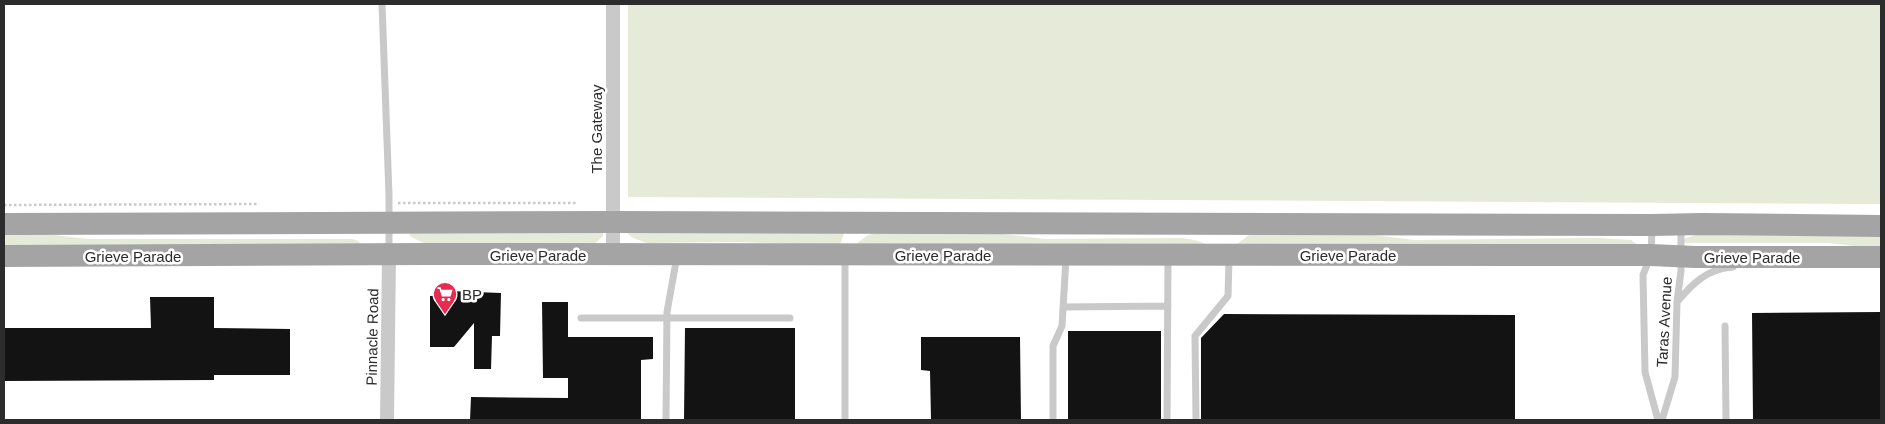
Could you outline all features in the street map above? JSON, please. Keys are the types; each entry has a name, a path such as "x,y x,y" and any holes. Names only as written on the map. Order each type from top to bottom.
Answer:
{"main road":[{"name":"Grieve Parade","path":"4,224 612,222 1881,226"},
{"name":"Grieve Parade","path":"4,256 1651,255 1881,258"}],"street":[{"name":"The Gateway","path":"613,4 613,255"},
{"name":"Pinnacle Road","path":"386,420 388,255"}],"lane":[{"path":"382,4 388,255"},
{"name":"Taras Avenue","path":"1660,420 1675,377 1681,224"},
{"name":"Taras Avenue","path":"1652,225 1651,255 1643,275 1645,372 1660,420"},
{"path":"666,420 667,318 677,255"},
{"path":"845,255 846,420"},
{"path":"1053,420 1053,346 1062,326 1066,255"},
{"path":"1196,420 1195,336 1228,296 1229,255"},
{"path":"1167,420 1168,256"},
{"path":"1822,265 1881,263"},
{"path":"1677,302 1705,274 1727,268 1746,267"},
{"path":"1063,307 1168,306"},
{"path":"581,318 790,318"},
{"path":"1725,326 1726,420"}],"path":[{"path":"412,203 585,203"},
{"path":"4,205 204,204"}],"green space":[{"path":"628,4 1881,4 1881,204 628,197"},
{"path":"845,231 838,250 794,244 737,242 647,243 628,234 630,232"},
{"path":"411,232 603,233 603,236 592,246 568,249 501,243 424,243 411,237 409,234"},
{"path":"881,232 987,232 1045,239 1183,238 1201,242 1210,248 855,245 868,235"},
{"path":"1706,232 1881,232 1881,249 1828,243 1683,243 1683,239"},
{"path":"4,233 36,233 89,239 352,239 358,241 363,246 4,250"},
{"path":"1356,233 1415,240 1598,238 1631,240 1638,245 1236,245 1249,235"}],"building":[{"path":"449,291 501,293 500,336 492,336 491,369 474,369 474,323 454,347 430,347 430,296 449,295"},
{"path":"150,297 214,297 214,328 290,329 290,375 214,375 214,380 4,381 4,328 151,328"},
{"path":"542,302 568,302 568,337 653,337 653,359 641,360 641,420 470,420 471,397 568,398 568,378 543,378"},
{"path":"1881,312 1881,420 1753,420 1752,313"},
{"path":"1224,314 1515,315 1515,420 1201,420 1201,338"},
{"path":"685,328 795,328 795,420 684,420"},
{"path":"1068,331 1161,331 1161,420 1068,420"},
{"path":"921,337 1020,337 1021,420 931,420 930,371 921,370"}],"place":[{"name":"BP","path":"445,315"}]}
